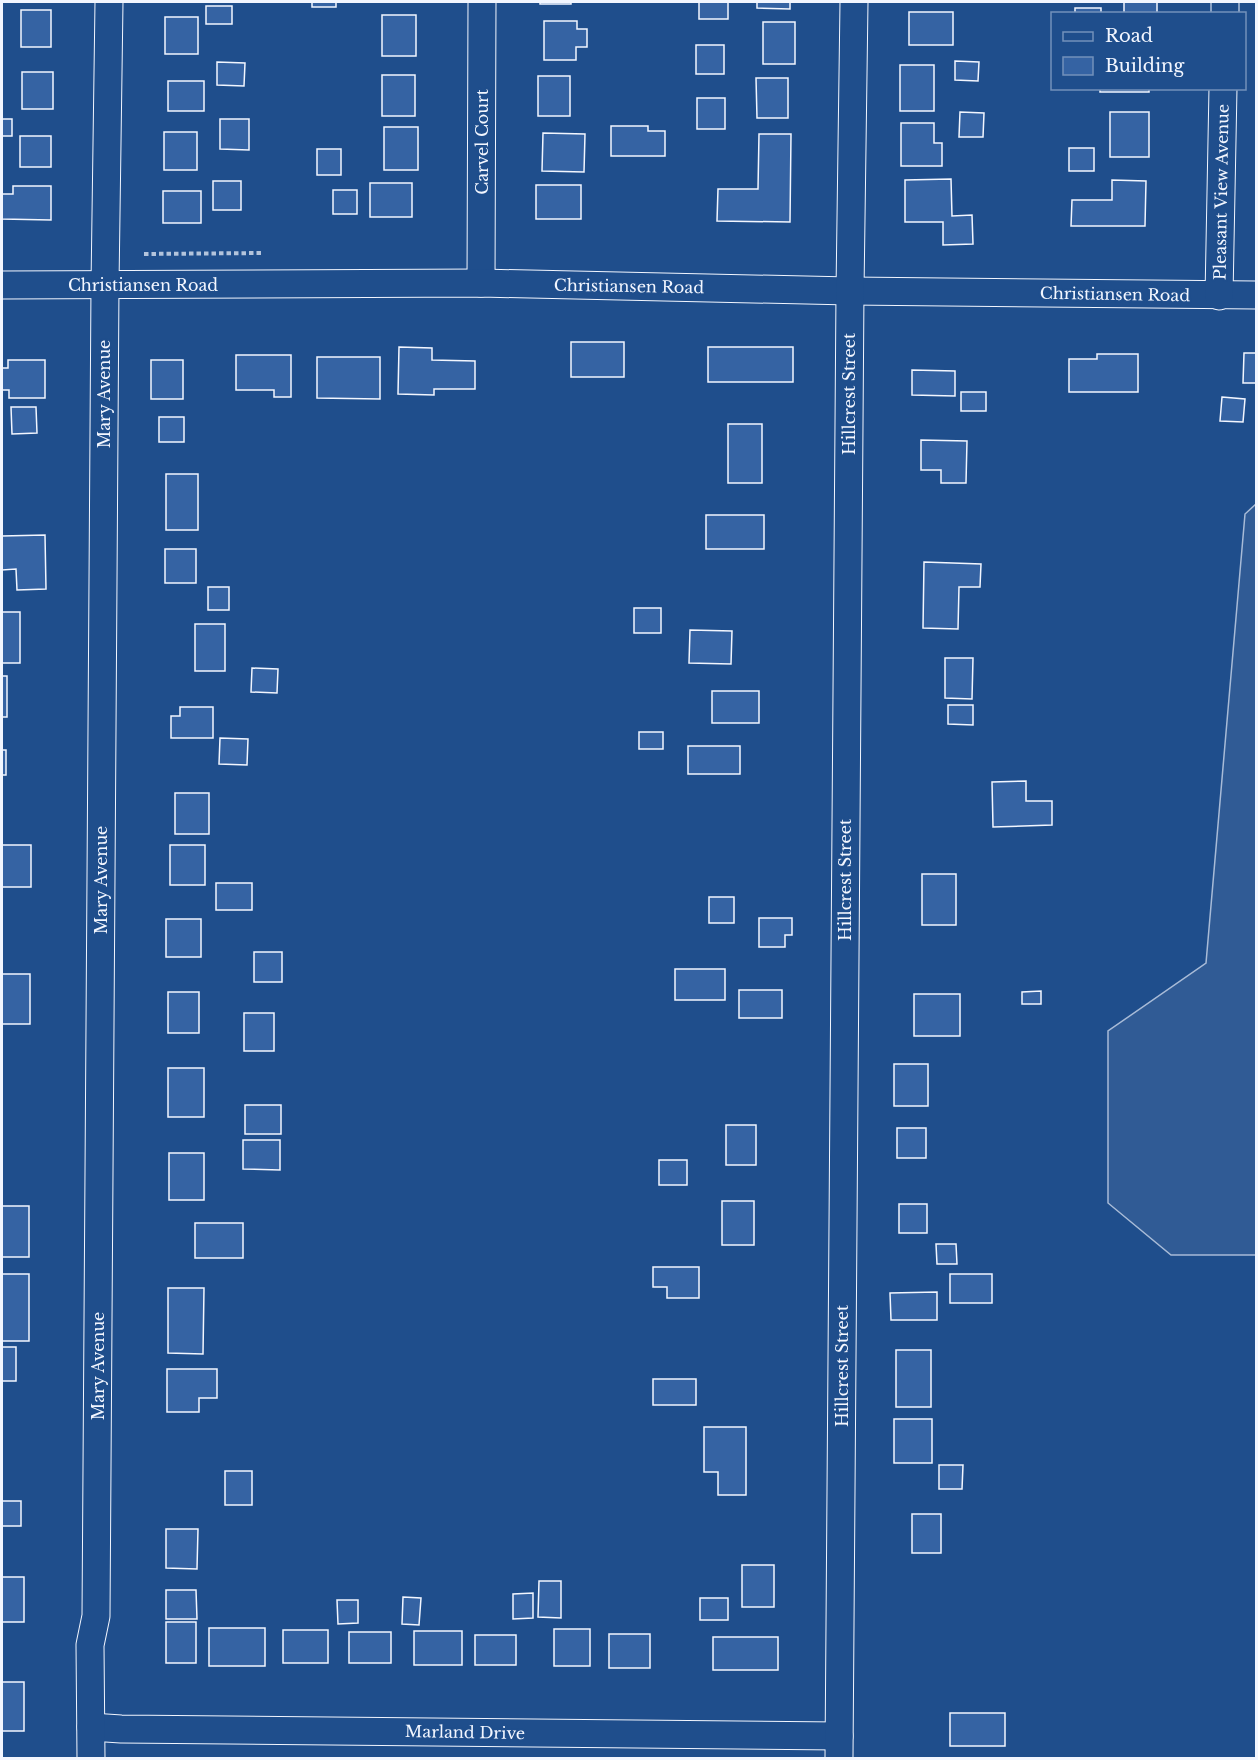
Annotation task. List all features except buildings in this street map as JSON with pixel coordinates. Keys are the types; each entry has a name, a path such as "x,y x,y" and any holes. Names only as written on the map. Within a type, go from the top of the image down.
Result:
{"street":[{"name":"Mary Avenue","path":"91,1758 90,1645 96,1616 109,2"},
{"name":"Carvel Court","path":"482,2 482,283"},
{"name":"Hillcrest Street","path":"839,1747 854,2"},
{"name":"Pleasant View Avenue","path":"1219,296 1223,90"},
{"name":"Christiansen Road","path":"2,285 482,283 850,291 1257,295"},
{"name":"Marland Drive","path":"91,1727 839,1747"}],"path":[{"path":"144,254 261,253"}],"shaded area":[{"path":"1256,504 1256,1255 1171,1255 1108,1203 1108,1031 1206,963 1245,514"}]}
